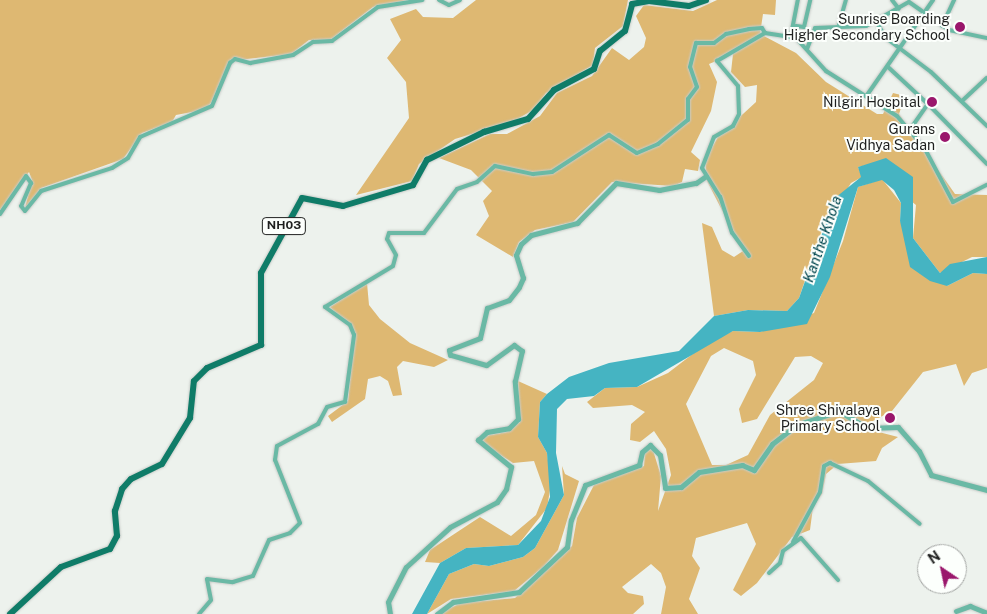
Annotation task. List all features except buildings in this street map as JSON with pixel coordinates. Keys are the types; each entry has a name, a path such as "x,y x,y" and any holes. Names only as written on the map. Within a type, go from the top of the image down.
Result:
{"main road":[{"name":"NH03","path":"10,614 61,567 110,549 117,536 115,511 122,489 131,479 162,464 190,418 194,380 207,368 261,345 261,273 302,198 343,206 413,185 427,160 484,132 528,119 554,90 594,69 600,51 625,31 632,4 658,1 688,6 706,0"}],"street":[{"path":"0,214 26,176 31,182 22,206 25,211 40,191 112,168 128,158 140,137 178,117 208,109 235,59 250,63 293,55 313,42 332,41 378,7 422,0"},
{"path":"439,0 449,5 460,0"},
{"path":"791,36 796,26 798,0"},
{"path":"796,26 804,28 810,0"},
{"path":"839,24 846,0"},
{"path":"892,0 899,9"},
{"path":"867,95 902,48 933,0"},
{"path":"942,26 954,0"},
{"path":"807,49 814,28 839,24 859,28 877,23 909,2 942,26 987,38"},
{"path":"877,23 886,38 902,48 987,126"},
{"path":"200,614 212,595 207,579 233,582 253,576 269,540 290,533 300,523 275,460 277,446 318,424 327,407 345,402 354,335 350,325 325,307 393,266 396,255 387,239 389,233 424,233 457,189 474,184 495,166 533,174 552,172 609,135 637,153 658,144 688,120 688,99 697,87 690,67 696,43 714,43 726,34 749,29 762,28 764,33"},
{"path":"749,256 732,233 720,197 706,176 702,161 714,137 733,126 739,114 738,86 717,61 764,33 791,36 807,49 826,71 867,95 909,131 947,183 953,202 987,185"},
{"path":"888,67 928,104 987,164"},
{"path":"962,102 987,78"},
{"path":"909,131 928,104"},
{"path":"390,614 388,602 406,567 450,527 479,516 496,502 508,483 511,467 478,440 487,432 509,428 518,419 516,381 522,351 514,345 486,366 450,355 449,350 480,338 487,308 509,300 519,286 523,278 516,255 521,244 531,235 577,223 616,183 659,190 696,183 706,176"},
{"path":"436,614 453,602 519,592 567,547 571,520 585,485 639,465 642,452 650,445 660,455 665,488 681,487 699,472 742,465 754,470 772,444 796,425 839,411 867,428 898,427 919,451 931,475 987,490"},
{"path":"768,573 793,542 820,492 824,466 830,463 868,481 920,524"},
{"path":"793,542 804,540 838,580"},
{"path":"956,611 970,606 987,613"}],"shaded area":[{"path":"0,0 407,0 373,7 330,40 309,40 291,54 229,61 211,103 203,110 176,115 172,122 142,133 123,159 41,188 25,208 32,180 29,172 0,210"},
{"path":"476,0 628,0 623,26 595,48 593,65 546,93 533,110 512,122 455,139 419,164 412,181 356,195 409,118 406,82 387,58 401,40 390,19 416,9 423,17 453,18"},
{"path":"717,0 776,0 775,15 763,14 760,34 796,53 826,82 877,114 883,114 893,93 905,96 899,114 955,194 987,195 987,257 972,257 940,273 913,238 916,205 867,165 858,167 862,177 851,183 823,227 799,298 787,311 748,310 714,316 702,223 712,227 722,250 734,257 743,251 707,181 705,160 718,137 756,102 757,85 745,87 731,72 733,54 709,64 717,82 711,111 691,152 700,160 698,171 685,169 682,182 673,186 612,182 573,222 535,230 519,242 513,257 476,235 489,216 483,201 492,191 471,170 439,158 490,134 507,134 540,116 557,93 592,76 612,48 629,60 644,47 646,38 636,16 644,5 693,11"},
{"path":"882,179 901,203 900,221 947,286 973,273 987,274 987,368 972,373 964,386 956,364 923,372 892,411 869,423 871,430 898,437 882,448 876,461 838,464 826,474 822,494 813,507 810,530 792,537 757,583 741,596 733,590 756,544 747,523 696,538 692,556 700,568 689,599 698,614 661,614 666,587 661,573 651,564 622,587 628,593 643,596 644,604 633,614 438,614 461,603 515,598 572,546 577,518 594,485 644,466 645,453 652,447 661,476 658,511 671,475 666,449 654,431 640,442 630,440 631,424 645,412 632,405 593,408 587,402 605,388 637,387 668,373 707,343 733,331 760,332 814,313 843,241 858,187","holes":["724,348 753,361 756,375 739,409 742,423 757,419 795,357 811,356 823,363 814,380 770,415 748,455 726,465 712,465 686,404 711,356"]},
{"path":"367,283 369,305 380,319 410,343 448,360 434,367 403,361 397,367 402,395 393,396 388,381 380,376 368,379 365,399 332,422 328,416 348,401 355,333 330,307"},
{"path":"518,381 547,394 540,402 538,437 547,453 551,484 547,508 518,545 466,548 440,563 425,562 430,550 480,517 511,536 536,515 545,492 534,461 513,463 482,443 485,436 507,432 520,422"},
{"path":"562,466 565,474 579,481 558,550 543,567 514,591 451,599 427,614 449,574 474,564 489,566 523,557 535,548 564,495"}],"water":[{"name":"Kanthe Khola","path":"886,158 913,177 913,238 940,273 950,264 987,257 987,274 973,273 947,286 930,281 910,267 900,221 901,203 894,190 882,180 858,187 830,277 807,324 760,332 733,331 637,387 605,388 594,396 567,399 557,409 556,453 564,495 535,548 523,557 489,566 474,564 449,574 427,614 412,614 440,563 466,548 518,545 541,521 550,497 547,453 538,437 540,402 547,394 569,377 609,363 679,351 714,316 748,310 787,311 799,298 835,198 861,177 858,167"}],"place":[{"name":"Sunrise Boarding Higher Secondary School","path":"960,27"},
{"name":"Nilgiri Hospital","path":"932,102"},
{"name":"Gurans Vidhya Sadan","path":"945,137"},
{"name":"Shree Shivalaya Primary School","path":"890,418"}]}
